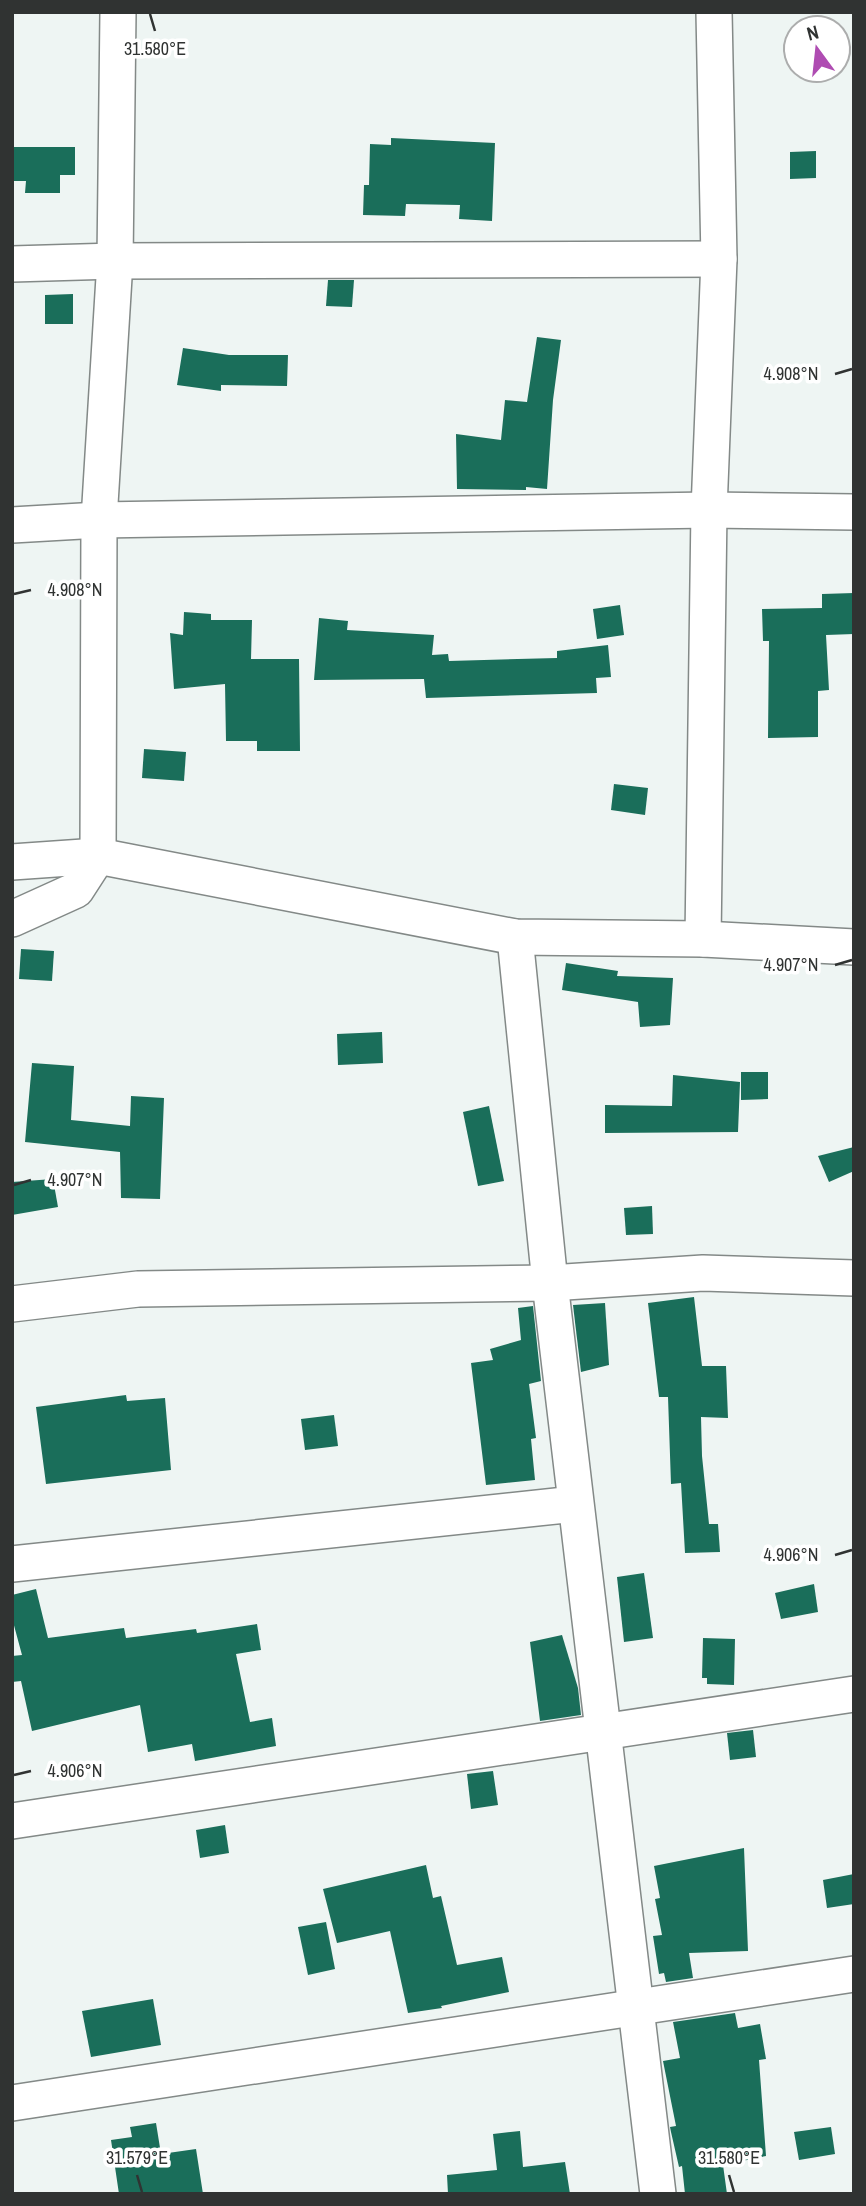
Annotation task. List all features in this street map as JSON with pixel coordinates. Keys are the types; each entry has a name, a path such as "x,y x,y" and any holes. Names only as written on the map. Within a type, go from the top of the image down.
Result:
{"street":[{"path":"12,919 76,890 98,856 99,520 115,261 118,12"},
{"path":"702,939 709,510 719,259 714,12"},
{"path":"12,264 115,261 719,259"},
{"path":"12,524 99,520 709,510 854,512"},
{"path":"12,862 98,856 515,937 702,939 854,947"},
{"path":"515,937 575,1504 658,2194"},
{"path":"12,1304 138,1290 550,1283 703,1273 854,1278"},
{"path":"12,1564 575,1504"},
{"path":"12,1821 854,1694"},
{"path":"12,2103 854,1974"}],"building":[{"path":"391,138 495,143 492,221 459,219 460,205 406,204 405,216 363,215 364,185 369,185 370,144 391,145"},
{"path":"12,147 75,147 75,175 60,175 60,193 25,193 26,181 12,181"},
{"path":"816,151 816,178 790,179 790,152"},
{"path":"328,280 354,280 352,307 326,306"},
{"path":"73,294 73,324 45,324 45,295"},
{"path":"537,337 561,340 553,400 547,489 457,489 456,434 501,440 505,400 527,402"},
{"path":"183,348 229,355 288,355 287,386 221,385 221,391 177,385"},
{"path":"854,593 854,634 826,635 829,690 818,691 818,737 768,738 769,641 763,641 762,609 822,608 822,594"},
{"path":"620,605 624,635 597,639 593,609"},
{"path":"184,612 211,614 211,620 252,620 251,659 299,659 300,751 257,751 257,741 226,741 225,684 174,689 170,633 183,635"},
{"path":"319,618 348,621 347,630 434,635 432,655 448,654 449,661 557,658 557,651 608,645 611,677 596,678 597,693 426,698 424,679 314,680"},
{"path":"144,749 186,752 184,781 142,778"},
{"path":"614,784 648,788 645,815 611,810"},
{"path":"21,949 54,951 52,981 19,979"},
{"path":"566,963 618,971 617,976 673,978 670,1025 640,1027 638,1002 562,990"},
{"path":"382,1032 383,1063 338,1065 337,1034"},
{"path":"32,1063 74,1066 71,1120 130,1126 131,1096 164,1098 160,1199 121,1198 120,1152 25,1142"},
{"path":"741,1072 768,1072 768,1099 741,1100"},
{"path":"673,1075 740,1082 738,1132 605,1133 605,1105 672,1106"},
{"path":"489,1106 504,1181 478,1186 463,1112"},
{"path":"854,1147 854,1171 829,1182 818,1156"},
{"path":"53,1179 58,1207 12,1215 12,1182"},
{"path":"652,1206 653,1234 626,1235 624,1208"},
{"path":"694,1297 702,1366 726,1366 728,1418 701,1417 709,1524 718,1524 720,1552 685,1553 681,1483 671,1484 668,1397 659,1397 648,1303"},
{"path":"605,1303 609,1365 581,1372 573,1305"},
{"path":"533,1306 541,1381 529,1384 536,1438 531,1439 535,1480 486,1485 471,1363 493,1360 490,1349 521,1340 518,1308"},
{"path":"126,1395 127,1401 165,1398 171,1470 46,1484 36,1407"},
{"path":"334,1415 338,1446 305,1450 301,1419"},
{"path":"644,1573 653,1638 624,1642 617,1577"},
{"path":"814,1584 818,1612 781,1619 775,1593"},
{"path":"36,1589 48,1638 124,1628 126,1638 196,1629 197,1633 257,1624 261,1650 236,1654 250,1722 272,1718 276,1746 195,1761 192,1744 148,1752 140,1705 32,1731 21,1681 12,1682 12,1656 22,1655 12,1618 12,1595"},
{"path":"562,1635 578,1688 581,1715 540,1721 530,1642"},
{"path":"703,1638 735,1639 734,1685 707,1684 707,1678 702,1678"},
{"path":"753,1730 756,1757 730,1760 727,1733"},
{"path":"493,1771 498,1805 471,1809 467,1774"},
{"path":"225,1825 229,1853 200,1858 196,1830"},
{"path":"744,1848 748,1951 689,1953 693,1978 666,1982 664,1973 659,1974 653,1936 662,1935 655,1899 660,1898 654,1866"},
{"path":"426,1865 433,1898 441,1896 457,1965 502,1957 509,1992 408,2013 390,1931 337,1943 323,1889"},
{"path":"854,1874 854,1904 827,1908 823,1880"},
{"path":"326,1922 335,1969 308,1975 298,1927"},
{"path":"153,1999 161,2045 91,2057 82,2011"},
{"path":"735,2013 738,2028 760,2024 766,2059 759,2060 766,2156 723,2165 727,2194 685,2194 682,2166 679,2167 670,2127 676,2126 663,2061 680,2058 673,2022"},
{"path":"156,2123 161,2154 196,2149 203,2194 119,2194 111,2140 132,2137 130,2127"},
{"path":"831,2127 835,2154 799,2160 794,2132"},
{"path":"520,2131 523,2167 565,2162 570,2194 448,2194 447,2175 497,2170 493,2134"}]}
